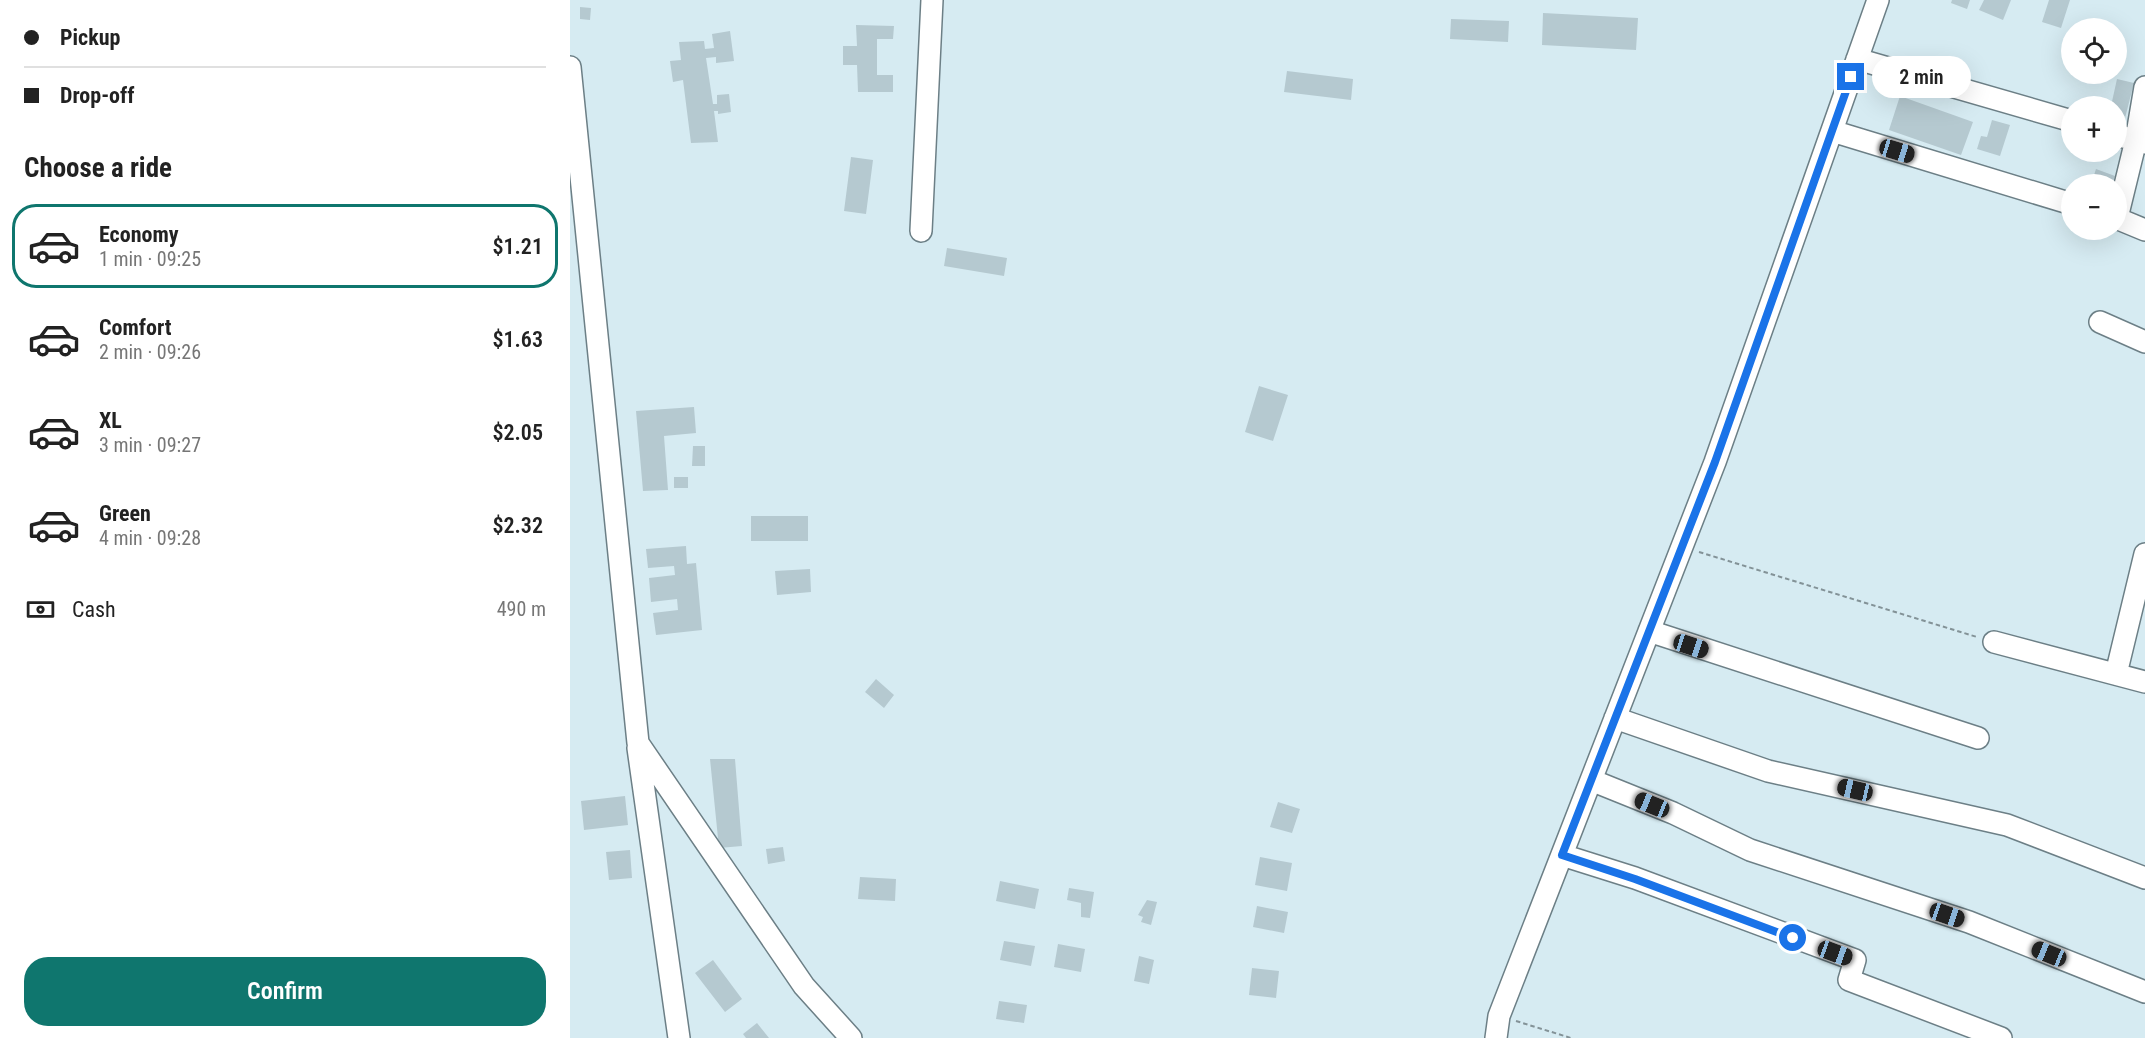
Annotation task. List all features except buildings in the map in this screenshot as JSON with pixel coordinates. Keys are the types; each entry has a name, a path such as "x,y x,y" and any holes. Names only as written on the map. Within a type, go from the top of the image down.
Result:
{"street":[{"path":"921,231 932,0"},
{"path":"1496,1038 1499,1016 1715,462 1878,0"},
{"path":"1857,59 2061,119"},
{"path":"570,67 638,743 679,1038"},
{"path":"2126,174 2145,87"},
{"path":"1832,132 2061,201"},
{"path":"2127,222 2145,230"},
{"path":"2100,322 2145,342"},
{"path":"2116,674 2144,561"},
{"path":"1649,631 1978,738"},
{"path":"1994,642 2145,682"},
{"path":"1615,718 1768,771 2007,825 2145,878"},
{"path":"638,743 804,986 851,1038"},
{"path":"1591,780 1673,813 1750,850 1969,922 2145,992"},
{"path":"1562,855 1635,879 1855,960 1850,980 2001,1038"}],"path":[{"path":"1682,546 1994,642"},
{"path":"1499,1016 1571,1038"}],"route":[{"path":"1793,938 1635,879 1562,855 1715,462 1851,77"}]}
